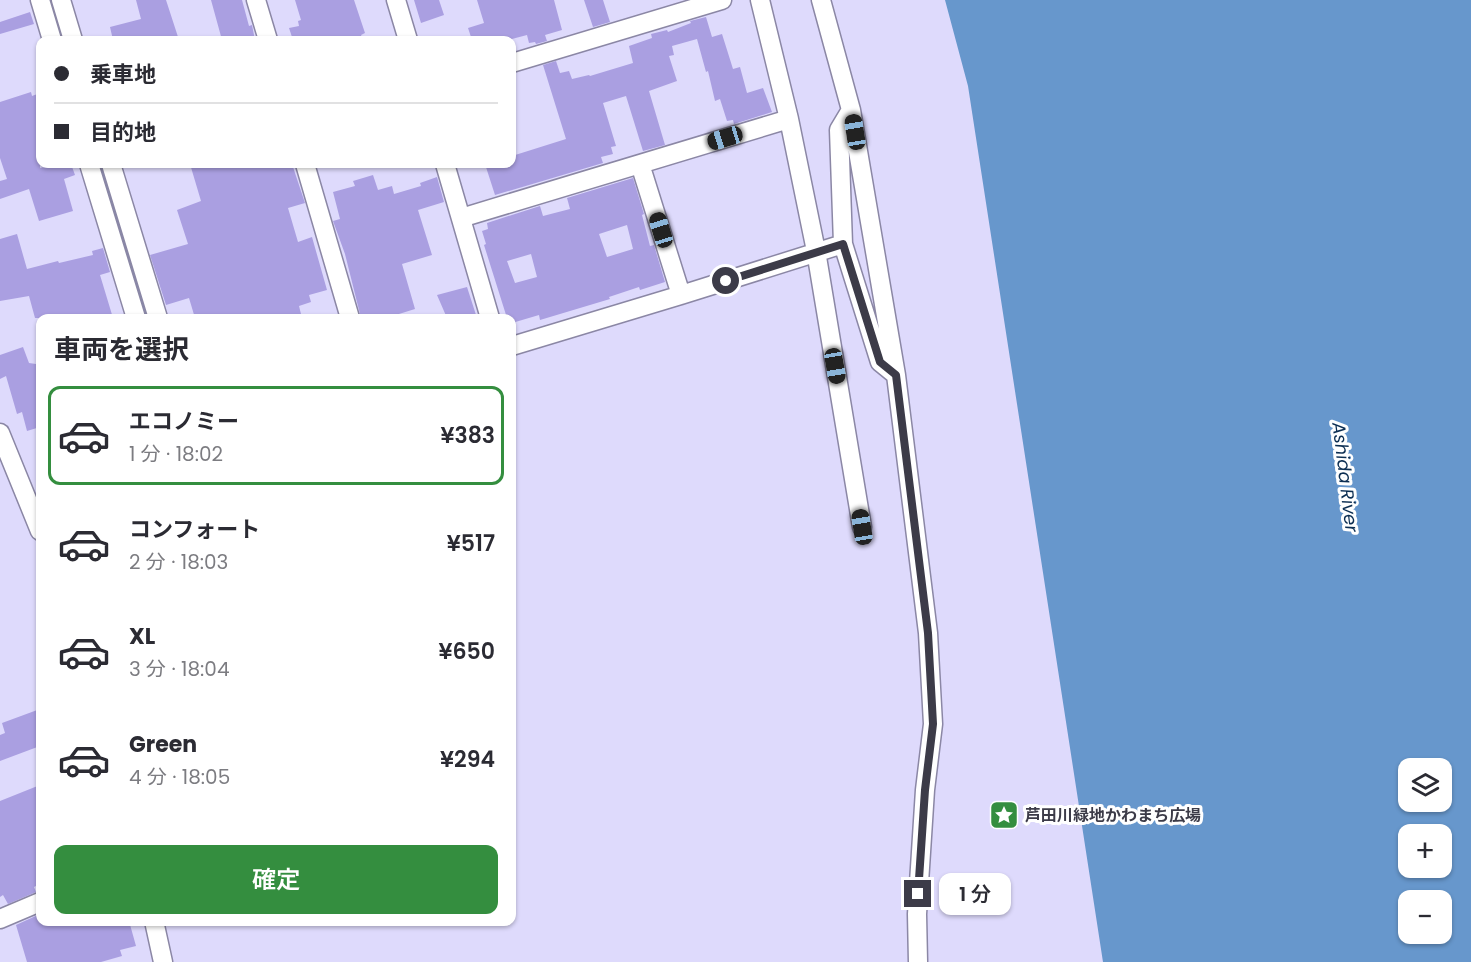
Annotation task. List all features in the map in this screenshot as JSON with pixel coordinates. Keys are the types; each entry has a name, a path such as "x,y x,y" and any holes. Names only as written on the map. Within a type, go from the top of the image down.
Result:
{"street":[{"path":"40,0 51,36"},
{"path":"61,0 73,36"},
{"path":"256,0 267,36"},
{"path":"396,0 407,36"},
{"path":"516,62 722,0"},
{"path":"760,0 789,119 816,251 862,527"},
{"path":"821,0 852,110 896,375 928,633 933,724 925,790 916,914 918,962"},
{"path":"852,110 839,130 843,244 880,362 896,375"},
{"path":"461,218 789,119"},
{"path":"640,164 681,296"},
{"path":"90,168 135,314"},
{"path":"112,168 157,314"},
{"path":"306,168 349,314"},
{"path":"446,168 489,314"},
{"path":"516,345 681,296 843,244"},
{"path":"0,433 36,521"},
{"path":"0,919 36,904"},
{"path":"155,926 163,962"}],"water":[{"name":"Ashida River","path":"945,0 1471,0 1471,962 1103,962 968,86"}],"building":[{"path":"136,0 166,0 178,36 112,36 110,27 141,19"},
{"path":"211,0 242,0 254,36 221,36"},
{"path":"295,0 354,0 365,33 361,36 292,36 289,28 299,26 298,21 301,20"},
{"path":"414,0 439,0 444,15 421,23"},
{"path":"477,0 554,0 562,30 545,35 547,41 536,44 535,42 529,43 527,35 516,38 516,36 471,36 468,28 484,23"},
{"path":"584,0 603,0 610,22 593,27"},
{"path":"30,12 34,24 0,34 0,22"},
{"path":"706,17 712,37 722,34 733,69 740,67 747,93 763,88 772,112 734,124 733,120 727,121 720,99 715,101 697,39 672,46 674,55 669,56 677,81 649,91 665,145 643,151 626,96 603,103 616,146 611,147 613,154 601,157 603,163 495,195 486,168 516,168 516,155 566,139 543,65 556,61 560,73 569,71 572,79 590,76 633,63 629,46 652,38 651,34 667,30 668,32 691,23 690,21"},
{"path":"31,92 32,96 36,94 36,168 72,168 75,175 64,179 73,211 39,221 29,189 0,199 0,181 7,179 0,158 0,102"},
{"path":"191,168 293,168 305,203 288,208 298,242 312,237 327,290 309,295 311,302 299,306 301,314 194,314 189,298 166,305 150,255 188,244 177,210 201,201"},
{"path":"373,175 378,190 392,186 394,194 421,186 420,183 437,177 444,202 418,210 432,255 402,264 415,309 399,314 360,314 345,254 333,221 340,219 333,192 355,186 353,181"},
{"path":"633,178 644,214 642,215 650,246 654,245 665,282 640,290 639,287 609,297 610,299 540,320 539,315 516,322 516,314 506,314 484,245 486,244 482,231 488,229 487,223 540,206 543,216 570,209 567,198","holes":["627,225 633,249 607,257 599,234","531,254 537,277 515,283 507,261"]},
{"path":"17,234 27,269 93,255 92,251 103,248 110,272 100,275 112,314 36,314 35,318 29,296 0,301 0,239"},
{"path":"467,287 476,314 445,314 437,295"},
{"path":"23,347 29,363 36,364 36,428 27,431 22,412 17,414 6,376 0,379 0,355"},
{"path":"36,710 36,748 0,761 0,735 5,733 2,723"},
{"path":"36,787 36,886 34,887 36,892 8,904 3,895 0,897 0,801"},
{"path":"36,916 36,926 130,926 136,946 120,950 122,956 101,962 27,962 16,925"}],"waterway":[{"path":"51,0 62,36"},
{"path":"100,168 146,314"}],"place":[{"name":"芦田川緑地かわまち広場","path":"1004,815"}],"route":[{"path":"726,281 843,244 880,362 896,375 928,633 933,724 925,790 918,894"}]}
